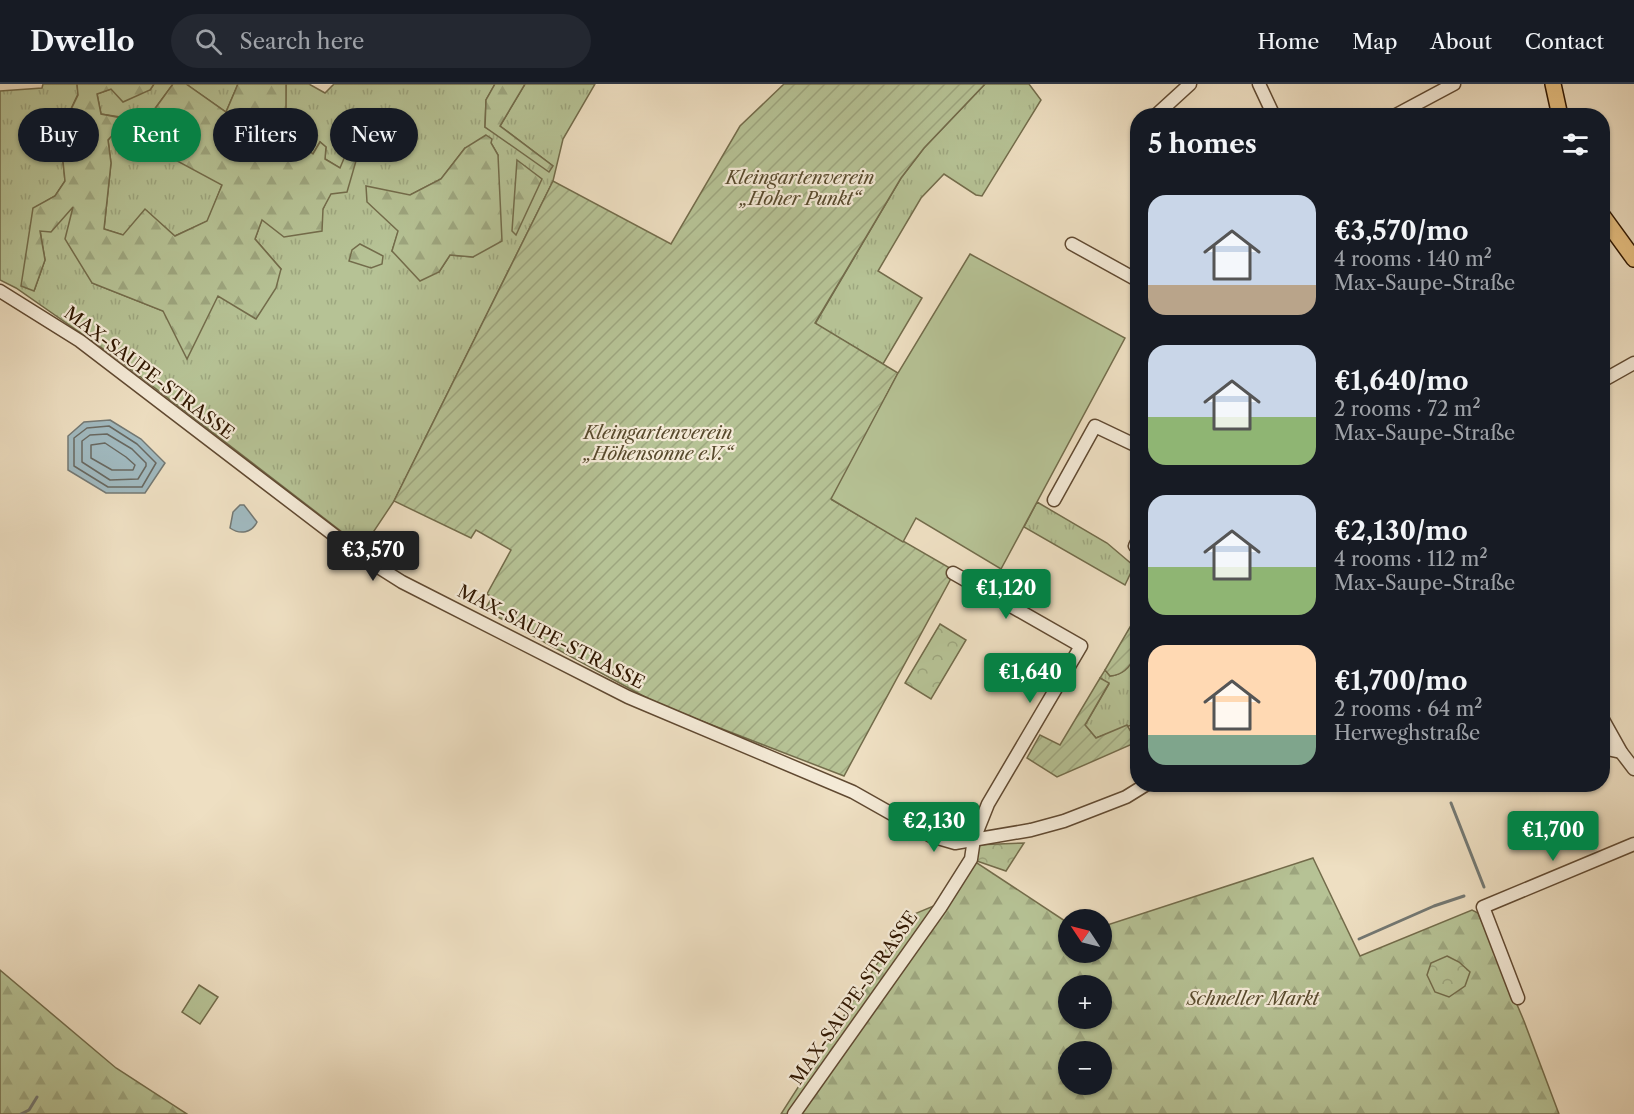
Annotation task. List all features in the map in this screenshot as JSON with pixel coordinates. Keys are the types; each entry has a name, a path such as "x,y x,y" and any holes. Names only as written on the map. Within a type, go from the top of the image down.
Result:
{"main road":[{"path":"1553,84 1558,108"},
{"path":"1610,225 1634,259"}],"street":[{"path":"1164,108 1190,84"},
{"path":"1258,84 1270,108"},
{"path":"1409,108 1454,84"},
{"path":"1072,244 1130,276"},
{"name":"MAX-SAUPE-STRASSE","path":"0,291 80,341 354,551 402,582 628,698 853,792 931,836 955,843 1031,830 1064,821 1134,792"},
{"path":"1610,376 1634,363"},
{"path":"1054,500 1095,426 1130,443"},
{"name":"MAX-SAUPE-STRASSE","path":"794,1114 940,909 971,859 974,839 988,804 1081,646 953,573"},
{"path":"1610,732 1634,769"},
{"path":"1610,750 1621,752"},
{"path":"1518,998 1483,907 1634,844"}],"green space":[{"path":"43,84 77,84 78,94 71,108 18,108 18,162 63,162 65,181 55,196 33,209 34,291 45,260 40,230 74,206 92,283 163,311 219,296 281,269 255,239 262,219 323,209 340,168 330,162 325,159 326,147 320,142 318,145 318,108 286,108 286,84 309,84 325,93 334,84 495,84 486,100 485,127 553,166 500,126 525,84 595,84 563,139 553,181 394,501 364,546 359,545 112,355 16,288 0,280 0,91 42,88","holes":["491,143 498,155 473,257 450,255 439,272 392,251 410,195 441,179 465,148"]},
{"path":"77,84 154,84 150,90 123,102 111,89 97,94 101,114 111,116 111,137 108,140 111,163 104,229 123,235 145,209 175,236 207,221 222,185 179,162 201,162 201,108 155,108 173,84 186,84 220,108 213,108 213,162 318,162 320,142 326,147 325,159 340,168 342,162 356,162 347,192 331,194 323,209 322,231 284,237 262,220 255,239 281,269 276,288 256,319 218,296 187,359 163,311 92,283 65,239 73,207 51,232 40,231 45,260 34,291 21,286 33,208 55,196 65,181 63,162 99,162 99,108 72,108 78,95"},
{"path":"154,84 173,84 155,108 111,108 111,116 101,114 97,94 111,89 150,90"},
{"path":"186,84 238,84 228,108 220,108"},
{"path":"238,84 286,84 286,108 228,108"},
{"path":"495,84 525,84 500,126 553,166 549,172 485,127 486,100"},
{"name":"Kleingartenverein „Höhensonne e.V.“","path":"784,84 985,84 924,148 901,178 815,323 898,373 832,500 955,571 844,776 660,705 485,610 492,597 487,594 511,550 476,530 471,538 394,501 553,181 671,244 740,126"},
{"path":"985,84 1029,84 1041,100 982,196 976,195 944,174 921,198 878,271 922,298 883,364 815,324 901,178 924,148"},
{"path":"486,135 492,139 491,143 498,155 502,241 473,257 450,255 439,272 420,281 392,251 398,231 367,202 366,186 410,195 441,179 465,148"},
{"path":"111,137 111,162 201,162 222,185 208,221 175,236 123,235 104,229 111,163 108,140"},
{"path":"517,160 542,179 516,235 512,231"},
{"path":"360,244 383,256 382,264 371,268 349,261 352,250"},
{"path":"970,254 1125,338 1001,569 916,518 903,542 831,499 898,373"},
{"path":"1037,502 1107,543 1130,563 1130,574 1125,585 1024,527"},
{"path":"940,624 966,640 931,699 905,683"},
{"path":"1130,627 1130,664 1120,673 1110,676 1105,670"},
{"path":"1130,663 1130,726 1096,738 1085,725 1109,684 1100,678 1105,670 1110,676 1117,675"},
{"path":"1100,678 1109,683 1085,725 1096,738 1127,725 1130,730 1130,745 1057,777 1027,758 1040,735 1060,745"},
{"path":"929,814 955,827 955,833 942,834 925,827 922,824"},
{"path":"1024,843 1006,871 971,859 973,845"},
{"name":"Schneller Markt","path":"1313,858 1360,956 1472,910 1478,913 1524,1021 1559,1114 781,1114 907,917 941,903 971,859 1058,916 1058,963 1112,963 1112,923"},
{"path":"1447,956 1459,962 1470,972 1465,986 1449,997 1435,992 1427,975 1431,963"},
{"path":"0,970 116,1068 187,1114 0,1114"},
{"path":"199,985 218,997 200,1024 182,1012"}],"water":[{"path":"110,420 141,439 165,463 145,493 106,493 68,470 68,436 84,422"},
{"path":"240,505 244,505 257,522 249,531 238,532 230,528 233,512"}],"waterway":[{"path":"1451,803 1484,887"},
{"path":"1359,939 1434,906 1464,896"},
{"path":"21,1114 29,1110 37,1097"}],"park label":[{"name":"Kleingartenverein „Hoher Punkt“","path":"800,188"}]}
